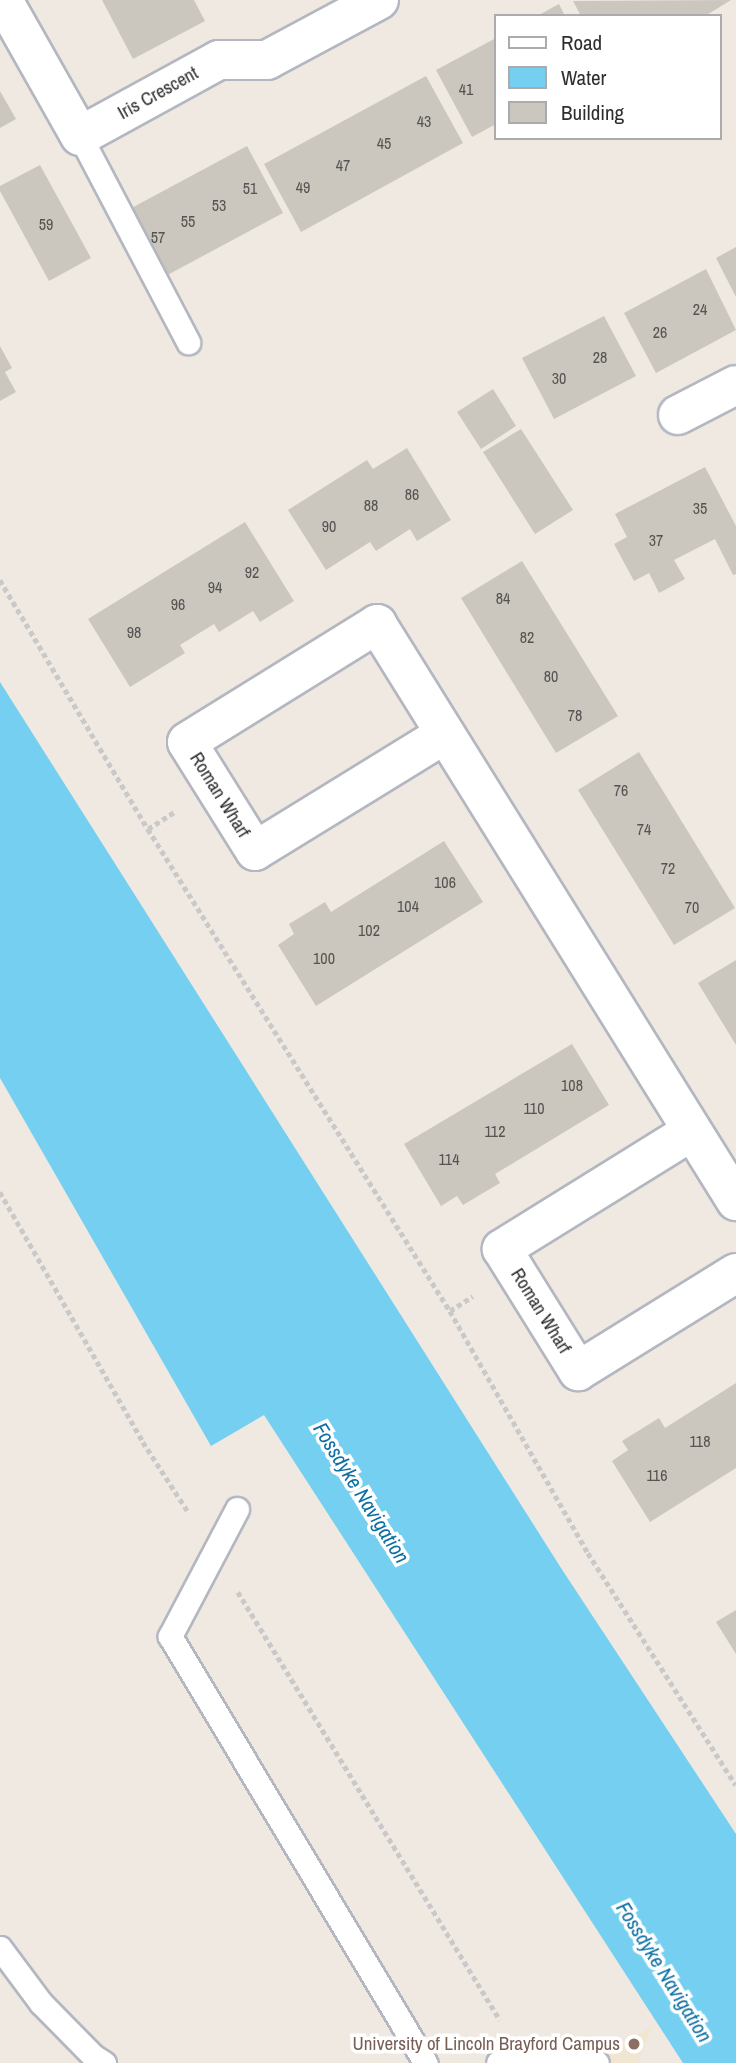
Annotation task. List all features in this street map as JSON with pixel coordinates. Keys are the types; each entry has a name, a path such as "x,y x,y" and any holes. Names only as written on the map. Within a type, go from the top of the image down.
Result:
{"street":[{"path":"3,0 80,136"},
{"name":"Iris Crescent","path":"80,136 219,60 267,60 379,0"},
{"path":"678,415 736,385"},
{"name":"Roman Wharf","path":"445,734 255,851 187,742 377,624 736,1201"},
{"name":"Roman Wharf","path":"692,1131 502,1249 578,1371 736,1273"}],"lane":[{"path":"80,136 188,342"},
{"path":"237,1509 170,1636 426,2063"},
{"path":"0,1948 41,2003 93,2056 104,2063"},
{"path":"498,2063 521,2053 594,2060 597,2063"}],"path":[{"path":"0,580 148,829 450,1311 587,1553 736,1785"},
{"path":"0,1192 144,1442 521,2053"}],"shaded area":[{"name":"University of Lincoln Brayford Campus","path":"652,2026 638,2063 589,2063 596,2061"}],"water":[{"name":"Fossdyke Navigation","path":"0,682 561,1568 736,1834 736,2063 683,2063 264,1415 211,1446 0,1078"}],"building":[{"path":"102,0 194,0 205,21 133,59"},
{"path":"731,0 708,14 580,14 573,1"},
{"path":"559,4 564,14 541,14"},
{"path":"494,39 494,125 472,137 436,70"},
{"path":"426,76 463,143 301,232 264,164"},
{"path":"0,91 16,119 0,128"},
{"path":"247,146 283,213 160,279 124,212"},
{"path":"40,165 91,258 49,281 0,191 0,186"},
{"path":"736,247 736,297 716,258"},
{"path":"706,269 736,330 656,373 624,313"},
{"path":"604,316 636,376 554,419 522,358"},
{"path":"0,346 12,368 5,372 16,392 0,401"},
{"path":"493,389 516,426 481,449 457,412"},
{"path":"521,429 573,510 535,534 483,452"},
{"path":"407,448 451,520 417,541 410,529 376,551 370,542 326,570 288,510 367,460 373,469"},
{"path":"705,467 736,526 736,574 733,575 715,539 674,560 685,579 659,593 649,573 634,581 614,544 627,537 615,514"},
{"path":"245,522 294,601 260,622 253,611 219,632 214,624 180,645 185,653 130,687 88,619"},
{"path":"522,561 618,716 556,753 461,598"},
{"path":"639,752 735,908 674,945 578,790"},
{"path":"444,841 483,902 316,1006 278,945 294,934 289,924 325,902 331,912"},
{"path":"736,960 736,1045 698,983"},
{"path":"572,1044 609,1105 495,1174 500,1183 463,1205 457,1196 441,1206 404,1144"},
{"path":"736,1383 736,1468 650,1522 612,1461 628,1450 622,1441 659,1418 665,1428"},
{"path":"736,1610 736,1654 716,1622"}],"place":[{"name":"University of Lincoln Brayford Campus","path":"634,2044"}]}
